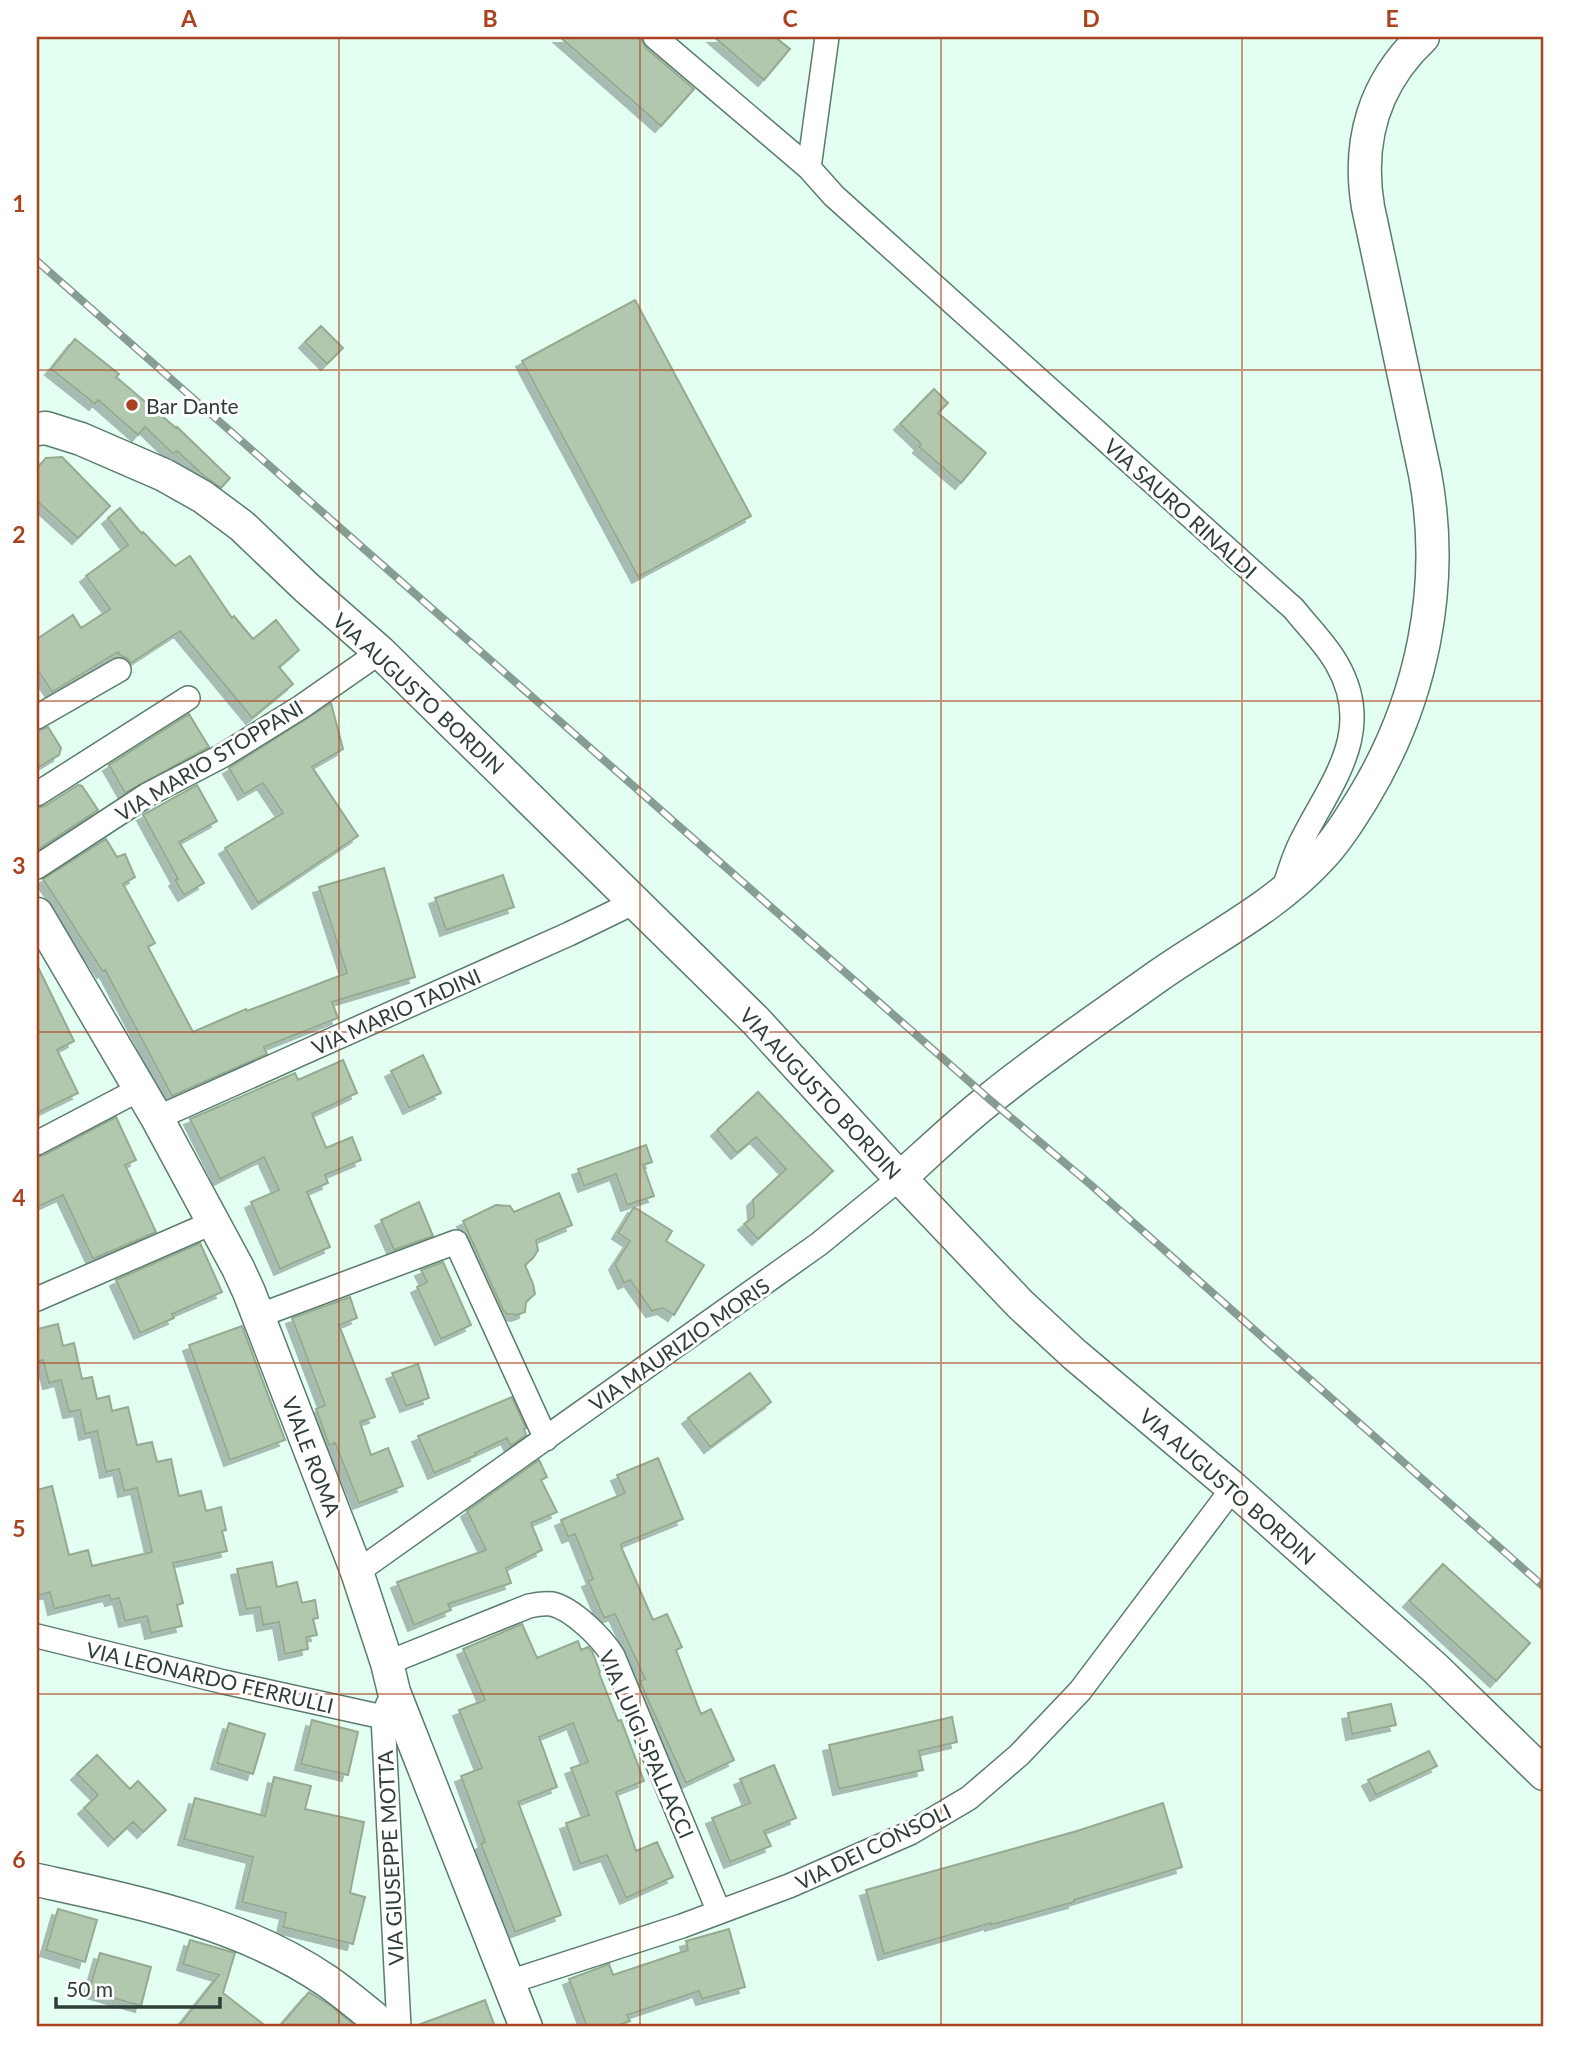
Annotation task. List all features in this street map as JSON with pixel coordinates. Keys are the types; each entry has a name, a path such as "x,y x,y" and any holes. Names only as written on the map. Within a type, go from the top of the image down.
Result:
{"street":[{"name":"VIA SAURO RINALDI","path":"655,37 809,168 834,195 1294,609 1338,665 1352,705 1350,738 1335,778 1294,856 1283,892"},
{"path":"809,168 827,37"},
{"name":"VIA MAURIZIO MORIS","path":"357,1572 819,1244 900,1178 989,1099 1160,975 1283,892 1310,869 1353,815 1382,767 1408,708 1424,637 1433,578 1434,542 1430,499 1368,207 1364,170 1366,140 1375,107 1397,67 1423,37"},
{"name":"VIA AUGUSTO BORDIN","path":"37,429 46,428 81,439 164,475 203,497 242,526 380,652 756,1021 982,1267 1047,1330 1234,1488 1436,1669 1544,1774"},
{"name":"VIA MARIO STOPPANI","path":"37,867 147,795 222,756 301,707 380,652"},
{"path":"37,717 119,670"},
{"path":"37,794 188,698"},
{"name":"VIA MARIO TADINI","path":"157,1118 635,902"},
{"name":"VIALE ROMA","path":"39,922 157,1118 238,1268 357,1572 388,1690 526,2027"},
{"path":"37,1143 140,1089"},
{"path":"37,1299 214,1222"},
{"path":"258,1316 456,1242 545,1438"},
{"name":"VIA DEI CONSOLI","path":"509,1982 789,1886 901,1837 952,1810 986,1785 1027,1748 1080,1691 1234,1488"},
{"name":"VIA LUIGI SPALLACCI","path":"388,1690 529,1606 548,1604 566,1610 596,1635 613,1656 719,1912"},
{"name":"VIA LEONARDO FERRULLI","path":"37,1636 224,1682 388,1690"},
{"name":"VIA GIUSEPPE MOTTA","path":"388,1690 398,2027"},
{"path":"37,1880 166,1909 257,1942 326,1980 385,2027"}],"building":[{"path":"560,37 640,37 646,48 694,89 661,126"},
{"path":"714,37 775,37 790,49 764,80"},
{"path":"635,300 751,516 638,577 522,361"},
{"path":"321,326 343,348 327,364 305,342"},
{"path":"75,339 119,374 116,377 177,427 230,478 221,488 177,451 173,454 145,427 138,435 98,400 95,404 51,369"},
{"path":"934,389 948,403 938,413 986,453 961,483 919,447 921,444 900,424"},
{"path":"62,457 110,506 78,538 37,501 37,468 46,458"},
{"path":"120,508 175,566 190,556 232,618 234,616 253,639 276,620 299,650 279,667 293,684 252,718 180,631 131,663 118,652 52,692 37,669 37,639 73,615 81,628 110,609 86,576 128,545 108,518"},
{"path":"331,703 343,749 312,767 358,836 258,903 225,848 283,813 263,783 244,794 229,768"},
{"path":"189,714 209,747 125,793 109,765"},
{"path":"48,727 61,748 59,755 37,768 37,731"},
{"path":"78,785 82,786 98,810 37,850 37,808 45,806"},
{"path":"197,785 217,821 179,842 204,883 184,895 143,815"},
{"path":"106,839 117,857 125,854 135,877 123,884 155,943 148,947 193,1032 246,1009 247,1011 347,973 319,887 384,868 415,977 332,1002 338,1018 264,1047 267,1054 172,1096 105,970 103,972 43,879"},
{"path":"503,875 514,907 446,930 435,898"},
{"path":"37,965 74,1041 57,1050 78,1093 37,1113"},
{"path":"423,1055 441,1093 409,1108 391,1071"},
{"path":"343,1060 357,1093 312,1114 326,1148 352,1137 361,1160 325,1175 328,1183 307,1192 330,1247 280,1269 251,1202 279,1190 264,1157 220,1179 190,1119 295,1073 298,1080"},
{"path":"758,1092 833,1171 758,1239 744,1224 754,1216 753,1200 786,1169 756,1137 737,1153 717,1130"},
{"path":"116,1117 136,1160 125,1165 156,1232 93,1259 63,1195 37,1207 37,1157"},
{"path":"646,1145 652,1162 643,1165 654,1196 627,1205 616,1174 584,1186 578,1169"},
{"path":"559,1193 572,1225 536,1240 538,1250 525,1265 535,1294 526,1302 525,1312 507,1314 463,1221 496,1205 510,1206 514,1212"},
{"path":"419,1202 433,1236 394,1250 381,1220"},
{"path":"634,1207 672,1231 666,1241 704,1265 674,1315 663,1308 652,1311 630,1280 624,1283 615,1264 630,1241 618,1233"},
{"path":"200,1243 222,1292 172,1314 174,1318 140,1333 116,1280"},
{"path":"443,1262 471,1325 441,1339 417,1287 427,1282 421,1270"},
{"path":"350,1297 357,1318 339,1325 375,1417 360,1422 371,1455 388,1448 403,1486 359,1503 335,1443 329,1445 316,1409 325,1405 292,1318"},
{"path":"58,1324 63,1346 74,1343 82,1379 92,1377 97,1399 109,1396 112,1411 128,1407 137,1445 152,1442 157,1462 171,1459 179,1496 201,1491 206,1511 221,1507 226,1530 222,1531 227,1551 173,1563 183,1603 177,1605 182,1626 151,1633 147,1616 125,1621 119,1598 111,1600 109,1595 54,1609 50,1592 37,1596 37,1490 52,1486 69,1555 88,1550 92,1566 152,1552 137,1488 124,1491 119,1469 106,1472 97,1431 85,1434 80,1410 69,1412 61,1380 49,1383 43,1360 37,1362 37,1329"},
{"path":"242,1326 285,1440 230,1460 189,1345"},
{"path":"418,1364 429,1398 406,1406 392,1373"},
{"path":"750,1373 771,1402 710,1447 688,1418"},
{"path":"512,1397 526,1428 526,1435 511,1446 507,1438 434,1473 418,1436"},
{"path":"658,1458 683,1519 621,1544 622,1549 653,1620 667,1614 682,1647 676,1650 701,1714 711,1709 734,1760 686,1783 647,1698 640,1681 645,1679 615,1614 604,1618 588,1581 593,1579 575,1534 568,1537 561,1520 625,1493 617,1475"},
{"path":"539,1460 547,1477 541,1480 557,1512 531,1523 542,1550 506,1568 511,1583 448,1604 451,1610 414,1625 397,1582 486,1550 467,1511"},
{"path":"272,1562 277,1587 297,1582 302,1603 315,1600 318,1618 313,1619 317,1635 306,1637 308,1649 285,1654 279,1622 263,1625 260,1607 246,1609 237,1569"},
{"path":"1443,1564 1530,1643 1496,1681 1409,1601"},
{"path":"522,1624 537,1658 578,1641 581,1650 588,1647 592,1651 644,1781 616,1792 636,1851 657,1842 673,1877 626,1898 607,1855 580,1864 566,1823 589,1815 571,1768 588,1762 573,1723 539,1737 557,1787 518,1802 561,1915 515,1932 481,1844 485,1842 461,1776 482,1768 459,1710 485,1700 463,1649"},
{"path":"1391,1704 1396,1725 1352,1734 1348,1713"},
{"path":"952,1717 957,1742 919,1751 923,1770 839,1789 829,1745"},
{"path":"312,1720 358,1732 348,1775 301,1764"},
{"path":"229,1723 265,1734 253,1774 217,1763"},
{"path":"1429,1751 1437,1766 1376,1795 1368,1780"},
{"path":"97,1755 130,1789 138,1781 166,1810 143,1832 133,1822 114,1840 84,1808 98,1795 77,1774"},
{"path":"774,1765 796,1818 764,1831 771,1846 730,1862 712,1818 750,1803 740,1779"},
{"path":"274,1777 311,1786 305,1809 364,1822 350,1893 365,1897 353,1944 283,1927 286,1913 242,1902 253,1857 184,1839 195,1798 265,1816"},
{"path":"1163,1803 1182,1867 1074,1902 884,1954 866,1890 1077,1831"},
{"path":"58,1909 97,1920 85,1962 46,1950"},
{"path":"729,1929 745,1987 702,1999 699,1991 627,2015 630,2021 614,2027 587,2027 569,1979 609,1964 613,1975 688,1950 686,1941"},
{"path":"190,1940 235,1953 223,1993 267,2027 178,2027 219,1975 183,1964"},
{"path":"100,1953 151,1967 141,2006 89,1991"},
{"path":"309,1992 331,2006 357,2027 279,2027"},
{"path":"485,2000 495,2027 418,2027 418,2025"}],"railway":[{"path":"37,261 989,1099 1091,1185 1544,1587"}],"place":[{"name":"Bar Dante","path":"132,405"}]}
